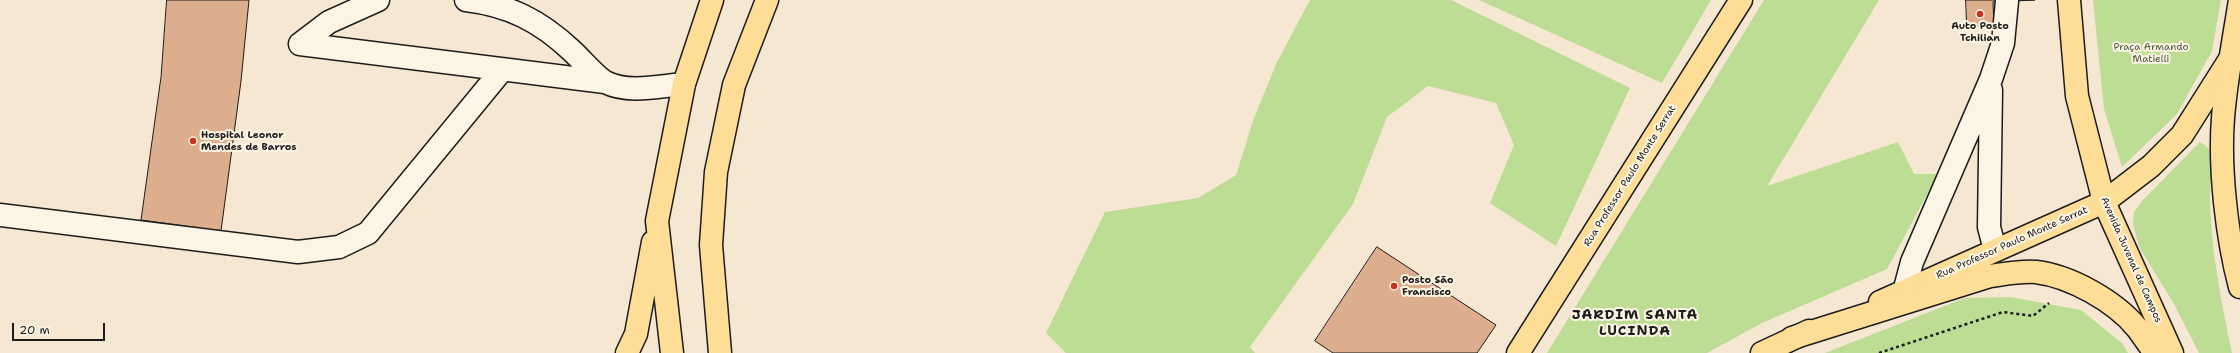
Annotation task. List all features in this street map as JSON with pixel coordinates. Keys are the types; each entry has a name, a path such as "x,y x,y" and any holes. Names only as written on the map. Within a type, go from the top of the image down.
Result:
{"main road":[{"path":"627,353 636,334 684,84 712,0"},
{"path":"720,353 711,245 716,172 734,85 766,0"},
{"name":"Rua Professor Paulo Monte Serrat","path":"1518,353 1741,0"},
{"name":"Avenida Juvenal de Campos","path":"2069,0 2077,96 2104,202 2172,353"},
{"path":"2240,0 2223,118 2224,184 2240,287"},
{"name":"Rua Professor Paulo Monte Serrat","path":"1762,353 1792,338 1904,292 2104,202 2151,166 2182,135 2232,56"},
{"path":"657,221 672,353"},
{"path":"1792,338 1990,276 2036,272 2056,276 2106,300 2136,327 2155,353"}],"lane":[{"path":"378,0 329,22 300,44 605,82 630,89 684,84"},
{"path":"466,0 486,2 525,16 556,36 605,82"},
{"path":"1904,292 1912,262 1991,79 2003,43 2007,1"},
{"path":"0,215 298,252 339,247 368,233 502,70"},
{"path":"1991,79 1989,227 1995,250"}],"path":[{"path":"1879,353 2003,312 2033,316 2073,284"}],"green space":[{"path":"1310,0 1451,0 1630,88 1556,246 1490,203 1514,145 1496,103 1428,86 1387,117 1353,204 1250,347 1255,353 1066,353 1046,333 1105,212 1198,198 1236,175 1254,118 1277,62"},
{"path":"1479,0 1711,0 1662,83"},
{"path":"1764,0 1879,0 1767,186 1898,142 1914,174 1938,174 1887,269 1762,323 1707,353 1547,353"},
{"name":"Praça Armando Matielli","path":"2093,0 2221,0 2212,51 2177,114 2122,167 2104,109"},
{"path":"2200,142 2210,152 2213,164 2210,186 2210,213 2214,254 2220,294 2232,353 2199,353 2174,304 2139,247 2133,224 2134,212 2143,200"},
{"path":"2010,297 2081,310 2123,344 2128,353 1825,353 1965,298"}],"building":[{"name":"Hospital Leonor Mendes de Barros","path":"167,0 249,0 241,81 221,231 141,220 161,77"},
{"name":"Auto Posto Tchilian","path":"1966,0 2035,0 1993,2 1994,27 1967,25"},
{"name":"Posto São Francisco","path":"1377,247 1496,325 1477,353 1333,353 1315,341"}],"place":[{"name":"Auto Posto Tchilian","path":"1980,14"},
{"name":"Hospital Leonor Mendes de Barros","path":"193,141"},
{"name":"Posto São Francisco","path":"1394,286"}],"district":[{"name":"JARDIM SANTA LUCINDA","path":"1635,324"}]}
